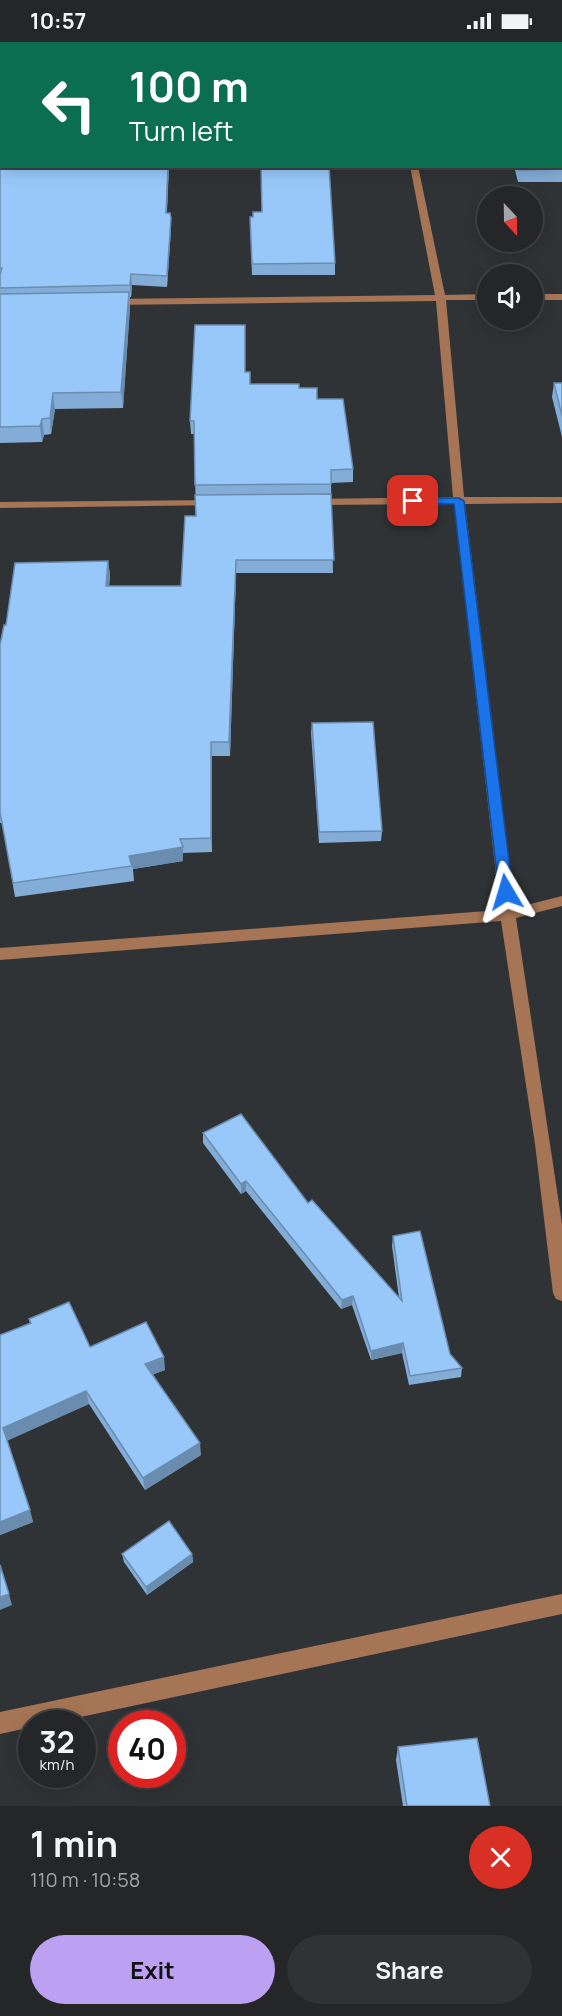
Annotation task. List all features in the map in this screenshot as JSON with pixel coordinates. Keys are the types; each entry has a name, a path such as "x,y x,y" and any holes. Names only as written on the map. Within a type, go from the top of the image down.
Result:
{"street":[{"path":"414,168 441,298 459,501 508,915 543,1144 562,1293"},
{"path":"94,302 477,297"},
{"path":"543,297 562,297"},
{"path":"294,502 562,500"},
{"path":"0,505 224,503"},
{"path":"0,954 508,915 562,901"},
{"path":"0,1723 562,1604"}],"building":[{"path":"0,168 168,168 166,213 170,213 171,218 167,276 131,274 130,285 0,288 2,268 0,268"},
{"path":"261,168 329,168 335,263 252,264 250,217 253,217 253,212 262,212"},
{"path":"518,168 562,168 562,169 519,170"},
{"path":"129,292 121,392 53,393 50,418 42,419 40,426 0,427 0,294"},
{"path":"195,325 245,325 245,372 250,372 250,384 299,384 299,388 317,388 317,399 343,399 353,469 331,470 331,484 195,485 194,421 190,421"},
{"path":"554,383 562,383 562,416"},
{"path":"331,494 334,560 236,560 229,742 211,742 211,838 180,839 183,847 129,856 132,866 13,883 0,812 0,645 4,625 6,625 15,563 108,561 106,586 181,586 185,516 196,516 195,495"},
{"path":"373,722 382,831 319,832 312,723"},
{"path":"241,1114 308,1203 312,1200 402,1301 393,1236 420,1231 450,1354 462,1368 410,1376 403,1343 371,1351 353,1296 342,1300 246,1181 241,1184 203,1133"},
{"path":"69,1302 90,1347 146,1322 164,1357 145,1364 200,1443 143,1478 86,1391 3,1428 30,1510 0,1522 0,1335 31,1323 29,1319"},
{"path":"169,1521 192,1554 146,1587 122,1554"},
{"path":"0,1565 9,1594 0,1597"},
{"path":"477,1738 490,1806 407,1806 398,1747"}],"route":[{"path":"413,501 459,501 506,892"}]}
